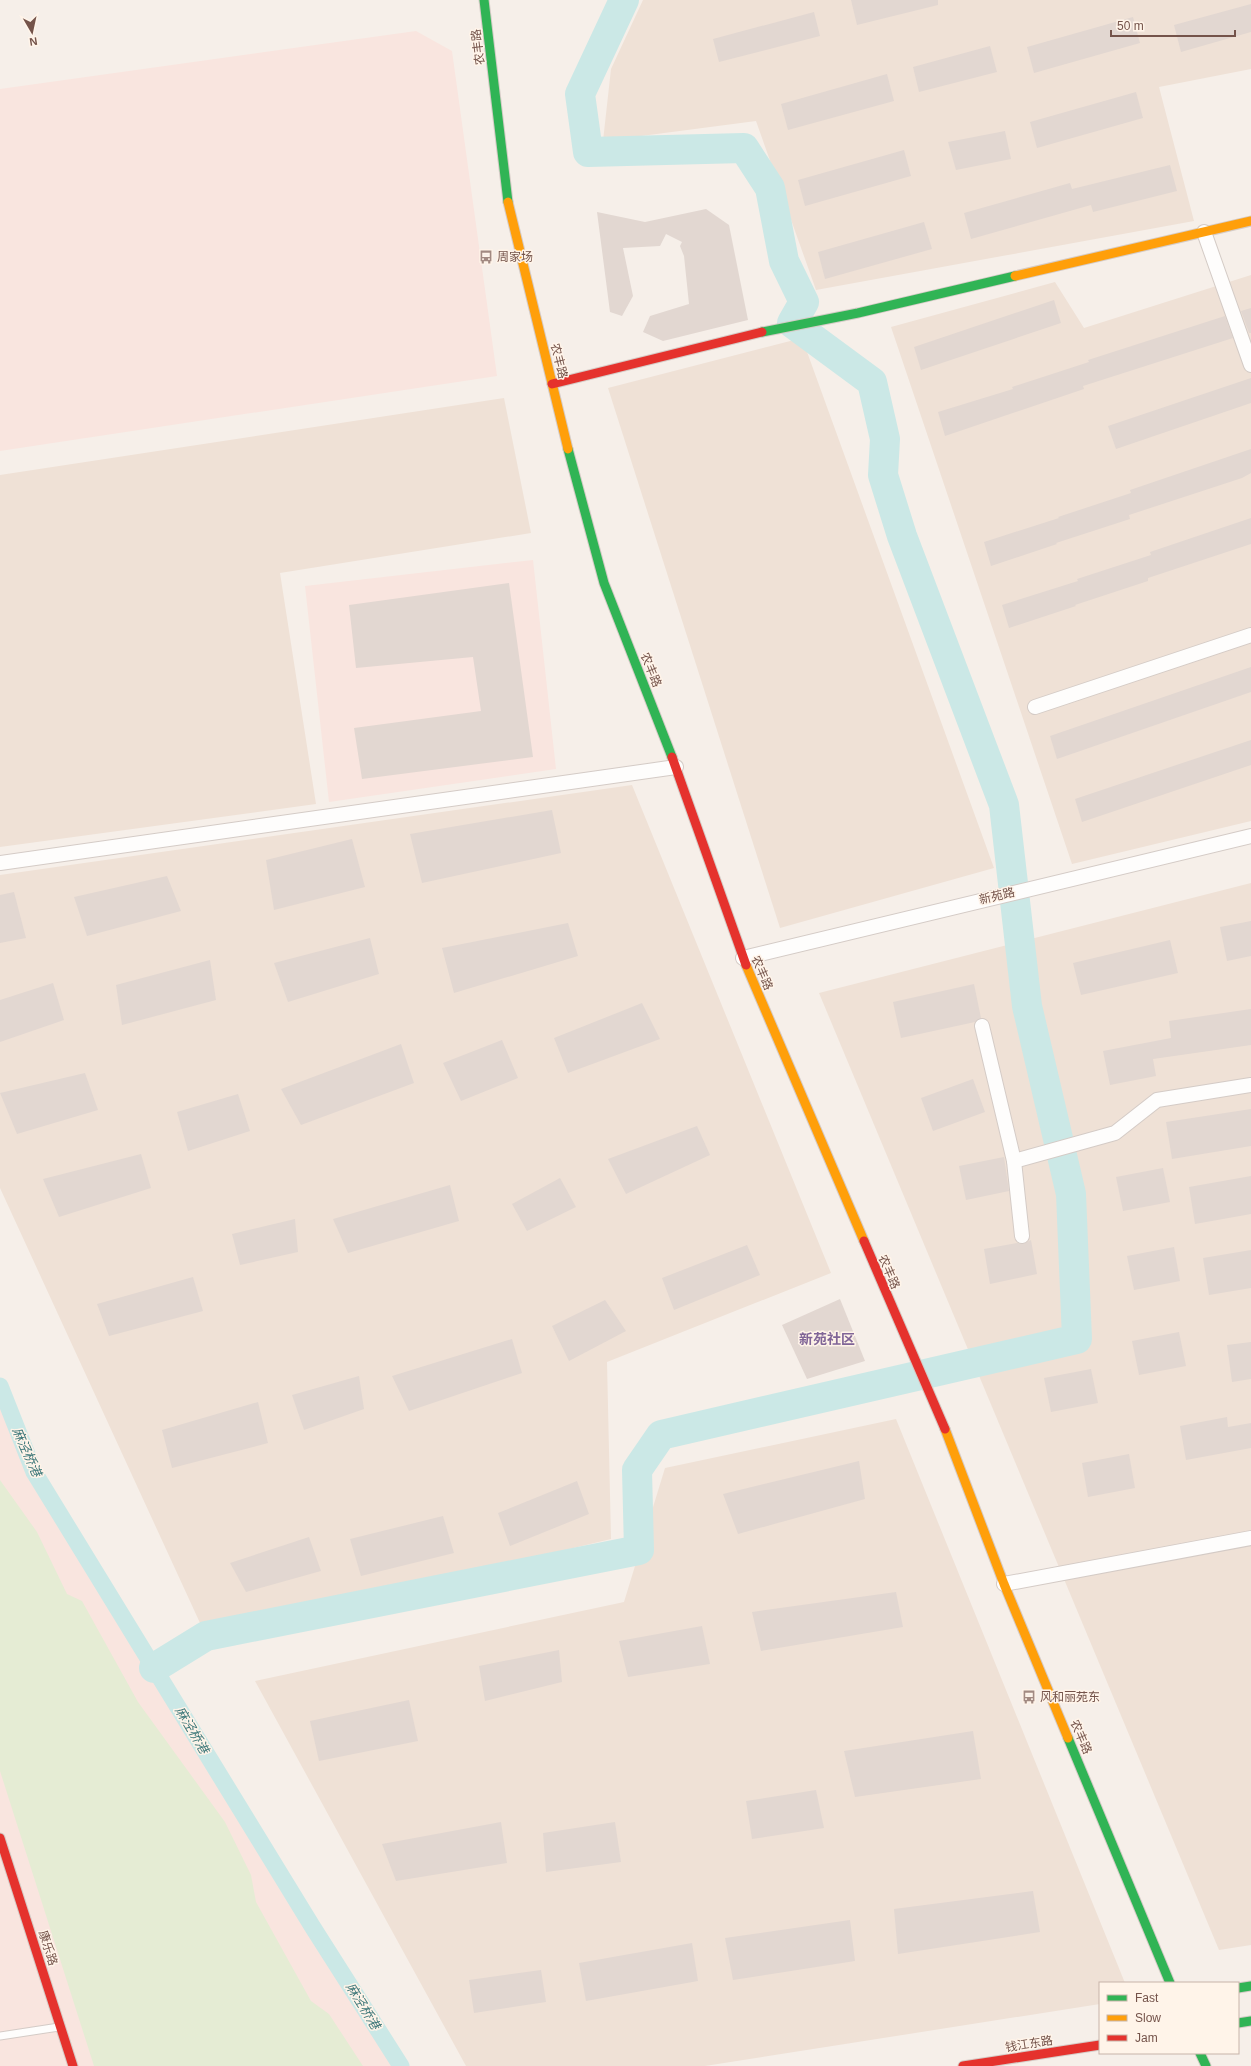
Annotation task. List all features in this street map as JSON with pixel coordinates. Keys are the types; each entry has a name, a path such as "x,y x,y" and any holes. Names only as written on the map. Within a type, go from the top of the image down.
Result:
{"main road":[{"name":"农丰路","path":"484,0 508,203 552,384 604,583 676,767 743,958 896,1319 946,1432 1004,1584 1170,1982"},
{"path":"552,384 762,332 858,313 1251,221"},
{"name":"康乐路","path":"0,1838 74,2066"},
{"path":"1239,1988 1251,1986"},
{"path":"1239,2023 1251,2021"},
{"name":"钱江东路","path":"963,2066 1099,2045"},
{"path":"1200,2054 1206,2066"}],"street":[{"path":"1204,232 1251,365"},
{"path":"1035,708 1251,634"},
{"path":"0,863 676,767"},
{"name":"新苑路","path":"743,958 1251,836"},
{"path":"982,1026 1014,1161 1022,1236"},
{"path":"1014,1161 1115,1133 1157,1100 1251,1085"},
{"path":"1004,1584 1251,1538"}],"lane":[{"path":"0,2036 61,2027"}],"shaded area":[{"path":"643,0 1251,0 1251,69 1159,87 1194,221 816,290 756,121 603,141 611,69"},
{"path":"416,31 452,51 497,376 0,451 0,89"},
{"path":"1251,275 1251,821 1072,864 891,327 1055,282 1084,328"},
{"path":"802,338 994,868 780,928 608,388"},
{"path":"504,398 531,533 280,573 316,804 0,847 0,475"},
{"path":"533,560 556,769 329,802 305,586"},
{"path":"632,785 831,1273 607,1362 611,1539 206,1636 0,1188 0,875"},
{"path":"1251,883 1251,1945 1219,1950 819,993"},
{"path":"0,1386 34,1472 312,1926 401,2066 0,2066"},
{"path":"896,1419 1125,1982 1099,1982 1099,2004 705,2066 466,2066 255,1681 624,1602 665,1468"}],"green space":[{"path":"0,1480 37,1532 67,1594 82,1601 138,1702 225,1822 251,1875 256,1902 311,2001 329,2014 363,2066 94,2066 0,1771"}],"building":[{"path":"851,0 938,0 938,5 857,25"},
{"path":"1251,4 1251,32 1181,52 1174,25"},
{"path":"814,12 820,36 719,62 713,39"},
{"path":"1133,17 1140,43 1034,73 1027,47"},
{"path":"990,46 997,72 919,92 913,67"},
{"path":"887,74 894,101 788,130 781,104"},
{"path":"1136,92 1143,118 1037,148 1030,122"},
{"path":"1005,131 1011,159 956,170 948,142"},
{"path":"904,150 911,176 805,206 798,180"},
{"path":"1170,165 1177,191 1093,212 1091,205 971,239 964,213 1070,183 1072,189"},
{"path":"706,209 729,225 748,320 663,341 643,332 650,316 689,304 684,256 680,246 682,242 666,234 660,246 623,248 633,296 622,316 610,312 597,212 645,222"},
{"path":"924,222 932,249 825,279 818,252"},
{"path":"1054,300 1061,323 921,370 914,347"},
{"path":"1251,308 1251,333 1249,333 1241,311"},
{"path":"1225,316 1233,338 1083,386 1084,389 945,436 938,412 1013,389 1012,387 1089,362 1088,360"},
{"path":"1251,378 1251,403 1116,449 1108,426"},
{"path":"1251,449 1251,473 1242,478 1129,515 1130,519 991,566 984,542 1131,493 1130,490"},
{"path":"1251,518 1251,544 1148,578 1148,581 1009,628 1002,605 1078,581 1077,579 1151,555 1150,552"},
{"path":"509,583 533,757 362,779 354,728 481,711 473,657 356,668 349,605"},
{"path":"1251,667 1251,692 1057,759 1050,736"},
{"path":"1251,740 1251,765 1082,822 1075,799"},
{"path":"552,810 561,853 422,883 410,834"},
{"path":"352,839 365,887 274,910 266,860"},
{"path":"167,876 181,911 87,936 74,897"},
{"path":"14,892 26,938 0,943 0,895"},
{"path":"1251,921 1251,956 1227,961 1220,927"},
{"path":"568,923 578,956 454,993 442,948"},
{"path":"370,938 379,974 288,1002 274,963"},
{"path":"1170,940 1178,973 1081,995 1073,963"},
{"path":"210,960 216,1000 122,1025 116,985"},
{"path":"53,983 64,1020 0,1042 0,1000"},
{"path":"974,984 981,1018 975,1022 901,1038 893,1002"},
{"path":"642,1003 660,1039 568,1073 554,1038"},
{"path":"1251,1009 1251,1045 1153,1059 1156,1076 1110,1085 1103,1051 1171,1038 1169,1021"},
{"path":"502,1040 518,1078 461,1101 443,1063"},
{"path":"401,1044 414,1083 301,1125 281,1089"},
{"path":"85,1073 98,1110 17,1134 0,1093"},
{"path":"973,1079 985,1112 933,1131 921,1098"},
{"path":"238,1094 250,1131 188,1151 177,1112"},
{"path":"1251,1109 1251,1146 1172,1159 1166,1122"},
{"path":"697,1126 710,1155 626,1194 608,1159"},
{"path":"141,1154 151,1188 59,1217 43,1179"},
{"path":"1004,1157 1009,1191 966,1200 959,1166"},
{"path":"1163,1168 1170,1202 1123,1211 1116,1177"},
{"path":"1251,1176 1251,1214 1195,1224 1189,1187"},
{"path":"560,1178 576,1207 527,1231 512,1204"},
{"path":"450,1185 459,1221 348,1253 333,1219"},
{"path":"295,1219 298,1252 240,1265 232,1234"},
{"path":"1031,1240 1037,1274 990,1284 984,1249 1017,1243 1023,1244"},
{"path":"747,1245 760,1275 674,1310 662,1278"},
{"path":"1174,1247 1180,1281 1134,1290 1127,1256"},
{"path":"1251,1250 1251,1288 1209,1295 1203,1258"},
{"path":"193,1277 203,1311 109,1336 97,1304"},
{"path":"840,1299 865,1361 807,1379 782,1325"},
{"path":"605,1300 626,1331 569,1361 552,1326"},
{"path":"1179,1332 1186,1366 1139,1375 1132,1341"},
{"path":"512,1339 522,1373 409,1411 392,1376"},
{"path":"1251,1342 1251,1379 1232,1382 1227,1345"},
{"path":"1091,1369 1098,1403 1051,1412 1044,1378"},
{"path":"359,1376 364,1409 304,1430 292,1395"},
{"path":"258,1402 268,1443 172,1468 162,1430"},
{"path":"1227,1417 1228,1427 1251,1423 1251,1448 1186,1460 1180,1426"},
{"path":"1129,1454 1135,1488 1088,1497 1082,1463"},
{"path":"859,1461 865,1499 738,1534 723,1494"},
{"path":"577,1481 589,1514 510,1546 498,1513"},
{"path":"443,1516 454,1553 361,1576 350,1539"},
{"path":"309,1537 321,1571 246,1592 230,1563"},
{"path":"896,1592 903,1627 761,1651 752,1612"},
{"path":"702,1626 710,1664 628,1677 619,1641"},
{"path":"559,1650 562,1682 485,1701 479,1666"},
{"path":"409,1700 418,1741 319,1761 310,1721"},
{"path":"973,1731 981,1779 855,1797 844,1751"},
{"path":"816,1790 824,1828 752,1839 746,1801"},
{"path":"501,1822 507,1863 396,1881 382,1844"},
{"path":"615,1822 621,1862 546,1872 543,1833"},
{"path":"1033,1891 1040,1932 898,1954 894,1909"},
{"path":"850,1920 855,1961 733,1980 725,1938"},
{"path":"692,1943 698,1981 586,2001 579,1963"},
{"path":"541,1970 546,2002 474,2013 469,1980"}],"waterway":[{"path":"154,1668 206,1636 639,1550 637,1470 661,1435 1077,1339 1071,1194 1027,1006 1004,805 902,536 883,475 885,439 872,382 792,323 804,302 784,261 770,188 744,148 588,152 580,94 624,0"},
{"name":"麻泾桥港","path":"0,1386 34,1472 312,1926 401,2066"}],"traffic: fast":[{"path":"484,0 508,202"},
{"path":"762,332 858,313 1015,276"},
{"path":"568,449 604,583 672,757"},
{"path":"1068,1738 1170,1982"},
{"path":"1239,1988 1251,1986"},
{"path":"1239,2023 1251,2021"},
{"path":"1200,2054 1206,2066"}],"traffic: slow":[{"path":"508,202 568,449"},
{"path":"1015,276 1251,221"},
{"path":"746,965 864,1241"},
{"path":"945,1429 1004,1584 1068,1738"}],"traffic: jam":[{"path":"552,384 762,332"},
{"path":"672,757 746,965"},
{"path":"864,1241 945,1429"},
{"path":"0,1838 73,2066"},
{"path":"963,2066 1099,2045"}],"place":[{"name":"周家场","path":"486,257"},
{"name":"风和丽苑东","path":"1029,1697"}],"district":[{"name":"新苑社区","path":"827,1339"}]}
